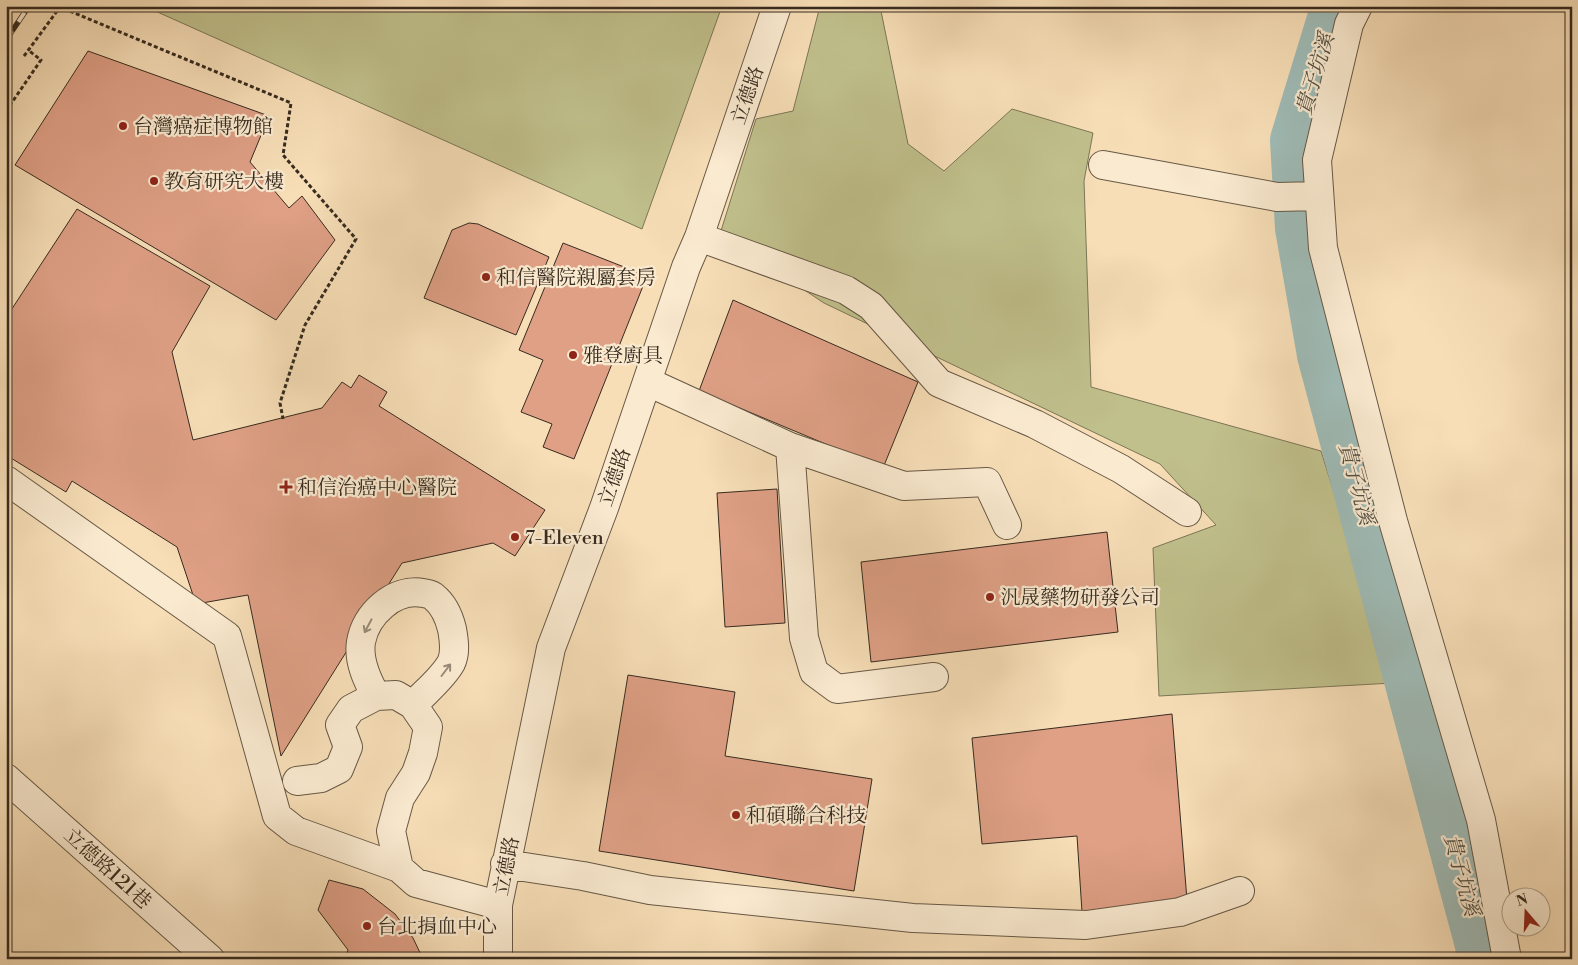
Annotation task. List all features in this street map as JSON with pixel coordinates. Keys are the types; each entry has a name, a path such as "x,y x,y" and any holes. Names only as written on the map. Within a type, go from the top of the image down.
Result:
{"street":[{"name":"立德路","path":"498,959 498,905 551,648 604,508 778,6"},
{"path":"1358,6 1349,24 1317,160 1323,248 1393,521 1481,820 1507,959"},
{"path":"1103,165 1278,196 1319,196"},
{"path":"699,237 846,290 871,306 939,383 1035,424 1121,469 1187,512"},
{"path":"648,382 790,446 904,486 987,482 1006,525"},
{"path":"790,446 804,638 814,672 837,690 934,677"},
{"path":"6,480 227,636 277,816 296,832 399,868 416,883 498,905"},
{"path":"376,696 366,678 361,659 361,643 367,625 382,605 398,596 414,592 432,595 443,607 450,622 455,643 452,662 439,679 413,705"},
{"path":"298,782 321,778 339,768 348,747 340,725 352,708 376,696 396,695 413,705 428,727 424,753 416,773 400,798 392,831 399,868"},
{"name":"立德路121巷","path":"6,778 210,959"},
{"path":"506,864 679,894 913,918 1086,926 1180,912 1240,891"}],"path":[{"path":"24,56 60,6 290,103 283,155 356,239 305,325 280,402 283,418"},
{"path":"6,111 41,60 28,50"}],"green space":[{"path":"144,6 722,6 642,229"},
{"path":"820,6 880,6 908,144 944,171 1012,109 1093,133 1084,181 1091,387 1321,451 1393,683 1159,696 1153,548 1216,525 1160,464 824,303 720,234 756,119 793,111"}],"building":[{"name":"教育研究大樓","path":"88,51 269,116 250,162 289,208 302,196 335,240 276,320 15,165"},
{"path":"77,209 210,286 172,352 193,440 322,408 342,382 351,388 359,375 387,392 379,406 545,510 515,556 493,543 402,563 281,756 248,595 196,604 177,547 72,481 66,492 6,455 6,318"},
{"name":"和信醫院親屬套房","path":"469,223 478,224 549,257 516,335 424,298 452,230"},
{"name":"雅登廚具","path":"563,243 647,276 574,459 543,447 552,424 521,412 543,360 519,350"},
{"path":"733,300 918,382 883,468 699,391"},
{"path":"777,489 785,623 725,627 717,493"},
{"name":"汎晟藥物研發公司","path":"1107,532 1118,632 871,662 861,562"},
{"name":"和碩聯合科技","path":"628,675 735,692 725,756 872,779 854,891 599,851"},
{"path":"1172,714 1187,900 1082,912 1077,836 982,844 972,738"},
{"name":"台北捐血中心","path":"329,880 363,889 395,914 413,938 423,959 345,959 348,950 318,910"},
{"path":"1065,954 1066,959 1045,959"}],"waterway":[{"name":"貴子坑溪","path":"1336,6 1295,140 1300,228 1322,355 1480,945 1481,959"}],"railway":[{"path":"6,40 29,6"}],"place":[{"name":"台灣癌症博物館","path":"123,126"},
{"name":"教育研究大樓","path":"154,181"},
{"name":"和信醫院親屬套房","path":"486,277"},
{"name":"雅登廚具","path":"573,355"},
{"name":"和信治癌中心醫院","path":"286,487"},
{"name":"7-Eleven","path":"515,537"},
{"name":"汎晟藥物研發公司","path":"990,597"},
{"name":"和碩聯合科技","path":"736,815"},
{"name":"台北捐血中心","path":"367,926"}]}
